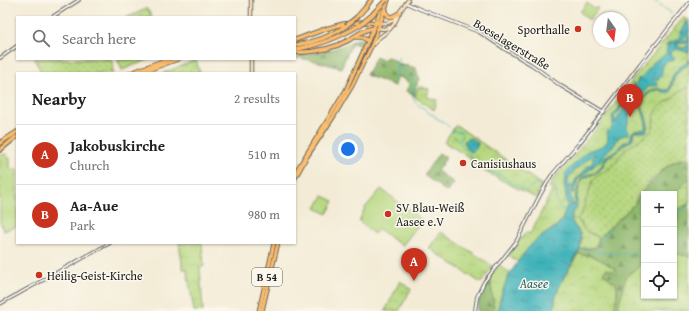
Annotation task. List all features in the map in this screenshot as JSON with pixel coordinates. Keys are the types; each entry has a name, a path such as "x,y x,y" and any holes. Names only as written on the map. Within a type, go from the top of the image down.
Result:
{"highway":[{"path":"386,0 386,13 390,17 394,17 399,13"},
{"path":"378,23 386,0"},
{"path":"296,49 312,46 345,34 360,25 386,0"},
{"path":"296,45 310,43 334,34 357,17 370,2"},
{"path":"378,23 386,8"},
{"path":"296,40 342,24 357,21 378,23"},
{"path":"296,52 323,50 338,45 366,30 376,28"},
{"path":"348,40 360,36 368,41"},
{"path":"133,72 165,60"},
{"path":"142,72 175,60"},
{"path":"0,141 16,135"},
{"path":"0,146 16,135"},
{"path":"0,150 16,135"}],"main road":[{"path":"251,0 251,16"},
{"path":"371,47 378,23 390,23 394,20 407,1"},
{"path":"296,171 371,47 377,39 388,31 396,22 399,13"},
{"path":"376,28 386,28 392,25"},
{"path":"296,176 306,158 334,116 356,73 368,41 376,28"},
{"path":"251,60 251,72"},
{"name":"B 54","path":"260,311 274,244"},
{"name":"B 54","path":"260,311 278,244"}],"street":[{"path":"54,16 79,0"},
{"name":"Boeselagerstraße","path":"407,1 422,10 479,32 604,112"},
{"path":"475,311 477,297 484,282 516,242 549,180 689,3"},
{"path":"0,58 16,47"},
{"path":"0,304 108,244"}],"green space":[{"path":"587,3 594,9 596,7 598,9 596,12 593,12 593,15 589,20 580,12"},
{"path":"146,8 152,16 129,16"},
{"path":"683,18 689,20 689,87 677,93 660,106 655,114 651,132 626,149 610,168 593,180 581,215 577,219 586,231 599,238 595,248 580,249 581,236 571,218 575,219 564,215 562,220 555,227 532,244 518,262 508,256 526,232 530,234 553,189 549,187 553,180 598,127 636,75"},
{"path":"357,39 362,40 361,46 352,43 341,68 296,58 296,54 312,54 341,46"},
{"path":"376,57 382,60 388,57 399,64 416,68 419,80 415,87 416,89 414,96 406,91 409,85 408,82 402,78 397,77 395,86 366,75"},
{"path":"35,60 111,60 114,67 112,68 114,72 41,72"},
{"path":"117,60 147,60 122,70"},
{"path":"196,60 200,72 166,72"},
{"path":"418,87 429,89 427,97 437,100 434,110 415,97"},
{"path":"689,87 689,159 682,159 674,162 653,178 636,197 636,203 599,238 585,231 581,223 571,217 576,203 643,107"},
{"path":"456,125 542,185 536,198 484,171 470,161 472,159 444,142"},
{"path":"439,153 446,158 437,171 454,183 447,192 424,175"},
{"path":"7,154 7,158 10,158 10,168 16,169 16,226 4,231 0,222 0,155"},
{"path":"689,159 689,256 677,254 677,191 644,191 664,169 678,161"},
{"path":"689,178 689,203 679,209 677,209 677,191"},
{"name":"SV Blau-Weiß Aasee e.V","path":"381,189 422,220 402,246 379,229 374,234 359,221 365,208"},
{"path":"641,194 641,292 625,311 613,311 617,288 615,283 604,275 604,272 606,269 616,270 592,256 578,254 580,249 595,248 599,238 636,203"},
{"path":"323,196 334,201 327,214 316,208"},
{"path":"441,232 493,266 481,283 429,248"},
{"path":"179,244 202,244 204,266 200,268 203,311 194,311 187,269 183,269"},
{"path":"578,254 597,258 617,272 615,274 614,271 606,269 604,272 604,275 616,283 617,290 613,311 554,311 559,287"},
{"path":"677,254 689,256 689,311 617,311 626,277 641,264 641,299 677,299"},
{"path":"499,266 511,273 506,282 498,311 493,311 494,307 490,276"},
{"path":"490,276 494,307 493,311 477,311 480,297"},
{"path":"400,281 411,289 399,311 385,311"}],"water":[{"name":"Aasee","path":"686,21 689,26 689,33 675,44 685,40 689,36 689,44 682,42 676,46 684,48 689,46 689,52 676,49 670,53 669,56 676,58 673,61 667,61 662,68 662,74 659,79 653,79 658,86 649,87 642,94 637,106 631,111 627,127 629,134 618,138 601,161 597,162 591,169 578,179 573,194 571,192 571,186 587,167 592,164 593,158 596,154 571,174 568,187 573,204 576,203 574,199 582,178 586,175 595,173 583,179 580,184 577,196 577,207 571,218 580,234 580,249 557,292 554,311 498,311 506,282 517,262 535,241 560,223 567,206 573,206 572,204 567,204 564,185 566,177 565,174 584,154 605,144 608,137 607,132 612,126 612,116 633,88 633,83 634,87 619,112 614,117 615,121 617,121 626,106 634,91 638,79 642,77 655,61 666,54 667,47 671,44 670,43 666,46 666,44 676,40 680,36"},
{"path":"689,60 686,66 675,76 670,92 666,93 657,90 648,94 642,102 648,124 646,132 634,132 632,141 623,145 618,151 608,157 604,166 595,173 602,165 606,156 615,151 623,143 630,140 632,132 646,128 641,104 644,97 653,90 661,89 668,90 672,77 678,68"},
{"path":"471,138 478,143 476,149 471,152 467,149 464,142 466,139"}],"waterway":[{"path":"654,0 671,13"},
{"path":"395,84 397,62 399,57"},
{"path":"397,66 401,71 407,71 408,76 413,79 413,95"},
{"path":"413,97 418,104 449,127"},
{"path":"452,131 461,132 462,137 460,141"},
{"path":"453,136 456,137 476,163 484,169"},
{"path":"487,170 501,176"},
{"path":"499,173 508,181 527,191 530,187 536,184 541,185"},
{"path":"551,184 556,189 556,199 560,209 565,209"},
{"path":"677,213 689,206"},
{"path":"602,238 613,227"},
{"path":"601,241 596,252 635,254 639,258"},
{"path":"586,249 593,251"}],"place":[{"name":"Sporthalle","path":"578,29"},
{"name":"Aa-Aue","path":"630,117"},
{"name":"Canisiushaus","path":"463,163"},
{"name":"SV Blau-Weiß Aasee e.V","path":"388,214"},
{"name":"Heilig-Geist-Kirche","path":"39,275"},
{"name":"Jakobuskirche","path":"414,281"}]}
